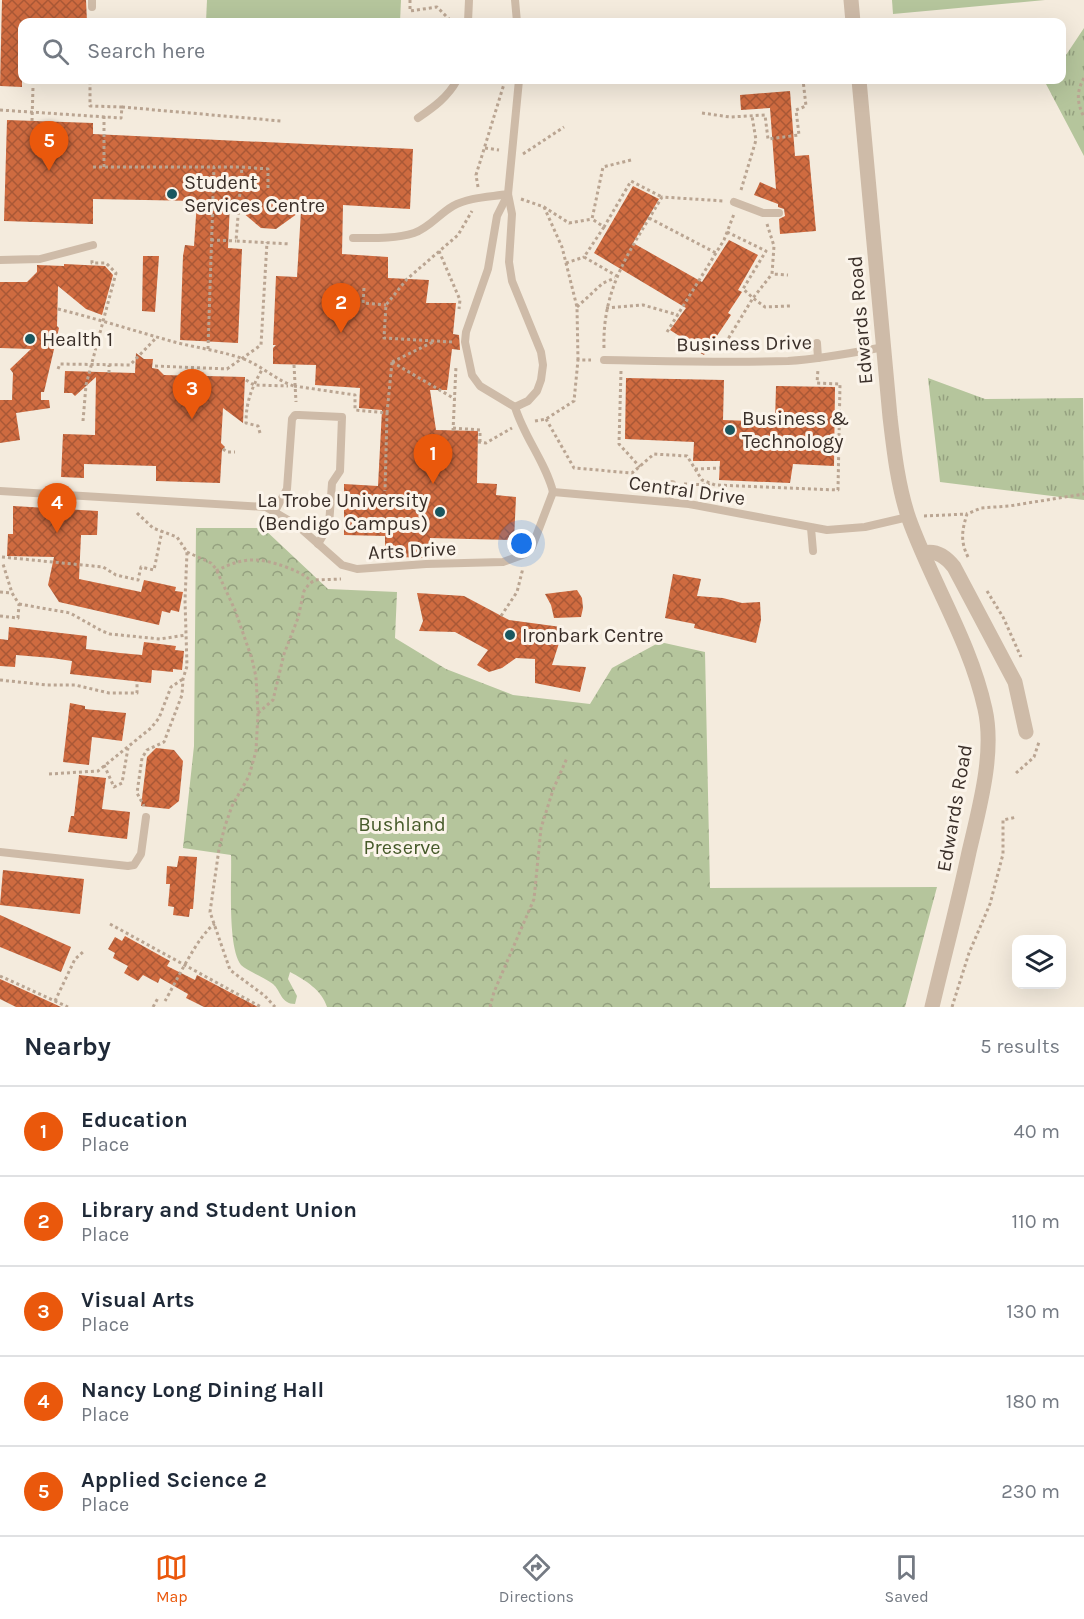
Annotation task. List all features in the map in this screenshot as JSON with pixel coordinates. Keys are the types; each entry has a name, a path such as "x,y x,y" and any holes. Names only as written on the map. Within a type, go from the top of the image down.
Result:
{"street":[{"path":"851,0 853,18"},
{"name":"Edwards Road","path":"859,84 894,448 924,553 969,658 986,711 987,736 982,791 932,1007"},
{"path":"924,553 938,553 954,567 1015,682 1034,734"}],"lane":[{"path":"468,18 470,0"},
{"path":"515,0 517,18"},
{"path":"418,118 443,99 454,84"},
{"path":"515,407 528,401 537,391 543,365 541,352 512,281 509,262 512,214 508,194 519,84"},
{"path":"353,238 390,237 414,233 463,201 508,194"},
{"path":"508,194 497,216 488,269 466,332 465,342 472,375 480,386 515,407 520,424 553,492 536,539 525,554"},
{"path":"736,201 763,213 779,213"},
{"path":"0,260 39,259 93,245"},
{"path":"817,343 818,358"},
{"name":"Business Drive","path":"604,360 727,361 818,358 884,347"},
{"path":"275,511 286,489 292,419 295,415 342,417 340,467 332,483 328,525 318,544"},
{"path":"669,501 672,484"},
{"name":"Arts Drive","path":"0,491 266,507 298,526 348,567 371,570 426,564 494,563 515,560 525,554"},
{"name":"Central Drive","path":"553,492 669,501 811,528 865,527 914,516"},
{"path":"811,528 813,552"},
{"path":"0,852 128,867 134,865 141,854 146,817"}],"path":[{"path":"410,0 410,11 437,7 448,18"},
{"path":"1084,78 1078,95 1084,117"},
{"path":"90,84 90,106 281,121"},
{"path":"702,113 730,117 765,115 768,139 799,135 796,110 806,106 803,84"},
{"path":"32,121 33,87"},
{"path":"0,110 121,118 122,107"},
{"path":"104,116 104,167"},
{"path":"667,332 727,232 756,140 752,116"},
{"path":"591,219 603,167 631,160"},
{"path":"93,166 268,169 268,188"},
{"path":"208,349 214,167"},
{"path":"236,241 242,167"},
{"path":"566,263 585,257 631,181 662,196 736,201"},
{"path":"508,194 544,207 570,222 591,219 604,227"},
{"path":"578,360 604,360 603,336 606,308 616,277 662,196"},
{"path":"456,363 453,429 480,430 479,442 486,442 520,424 546,420 574,401 578,360 576,307 561,247 544,207"},
{"path":"727,361 728,339 753,298 772,274 774,246 763,213"},
{"path":"649,218 716,253"},
{"path":"727,232 766,251 743,289 765,307 790,306"},
{"path":"211,240 290,244"},
{"path":"155,366 228,369 261,345 267,242"},
{"path":"83,421 86,384 116,273 110,270 106,263 92,263 93,245"},
{"path":"439,250 460,300 459,310"},
{"path":"585,257 616,277"},
{"path":"772,274 788,275"},
{"path":"576,307 603,283 616,277"},
{"path":"407,279 386,305 384,339 465,342"},
{"path":"364,288 363,303 386,305"},
{"path":"606,308 643,305 678,315"},
{"path":"58,309 242,358 294,386"},
{"path":"129,365 157,337"},
{"path":"392,362 434,341"},
{"path":"672,484 838,490 840,384 817,385 818,358"},
{"path":"622,360 623,410 619,444 640,467"},
{"path":"392,362 455,399"},
{"path":"387,413 392,362"},
{"path":"58,369 60,364 134,365"},
{"path":"109,365 109,373"},
{"path":"294,365 296,405"},
{"path":"260,433 258,426 246,423 248,398 263,368"},
{"path":"246,380 254,385"},
{"path":"546,420 574,468 632,473 654,454 687,456 702,480 715,485"},
{"path":"223,449 226,452 235,452"},
{"path":"695,469 720,468"},
{"path":"914,516 967,514 981,508 1084,495"},
{"path":"138,499 138,514 153,528 177,537 187,552 211,563 235,610 252,659 258,713 253,766 228,815 219,849 210,912 230,970 265,996 275,1007"},
{"path":"967,514 961,533 964,549 969,559"},
{"path":"2,557 103,567 116,575 138,580 141,567 154,570 162,531"},
{"path":"146,817 147,811 137,793 142,758 147,750 164,742 166,738 182,695 187,666 185,600 187,552"},
{"path":"501,616 518,592 525,554"},
{"path":"216,571 245,560 263,560 296,570 312,582 346,578 348,567"},
{"path":"0,616 18,618 19,604 12,593 3,564"},
{"path":"258,713 273,700 284,654 300,611 302,597 312,582"},
{"path":"985,588 1003,617 1022,657"},
{"path":"0,592 12,593"},
{"path":"19,604 70,613 110,634 160,639 186,635"},
{"path":"49,774 98,771 155,723 171,687 183,679"},
{"path":"0,680 46,685 75,685 120,693 137,693 136,681"},
{"path":"1016,773 1034,757 1034,734"},
{"path":"104,765 114,787 122,783 128,746"},
{"path":"490,1007 534,898 541,828 553,790 567,758"},
{"path":"952,1007 969,953 990,904 1003,854 1003,820 1017,817"},
{"path":"110,924 261,1007"},
{"path":"165,1001 209,928 215,924"},
{"path":"55,1001 75,959 84,951"},
{"path":"0,976 68,1007"},
{"path":"153,1007 158,998"}],"green space":[{"path":"207,0 401,0 400,18 206,18"},
{"path":"892,0 1045,0 893,14"},
{"path":"1084,28 1084,156 1046,84 1066,84 1066,55"},
{"path":"928,378 985,399 1083,398 1084,500 940,482"},
{"name":"Bushland Preserve","path":"196,528 263,528 328,589 397,592 395,638 446,669 513,695 590,704 612,668 660,642 705,652 710,888 937,887 905,1007 327,1007 317,991 290,972 288,979 297,996 295,1004 287,1002 273,984 241,965 237,956 232,928 231,855 183,848 194,746"}],"building":[{"path":"2,0 86,0 87,18 18,18 18,84 22,84 22,87 0,86"},
{"path":"790,91 795,156 809,155 816,231 780,234 779,219 785,216 784,209 778,207 778,204 754,195 760,182 776,189 770,108 741,110 740,95"},
{"path":"7,120 93,123 93,134 413,149 410,209 343,205 342,254 388,257 388,278 429,280 426,303 456,303 453,334 459,335 460,350 452,349 447,390 430,390 436,430 478,431 477,483 497,484 496,495 516,497 514,540 430,538 428,558 420,558 385,556 385,536 344,535 344,484 378,486 382,410 359,408 360,388 315,385 316,365 273,364 273,348 276,345 273,345 276,276 297,277 301,211 276,229 261,228 230,202 228,248 242,249 238,343 180,340 183,256 185,245 194,246 197,201 93,199 93,224 4,221"},
{"path":"633,186 659,199 633,243 702,282 729,240 758,255 738,290 742,292 728,313 731,315 704,355 685,345 687,341 670,330 686,308 594,253"},
{"path":"143,256 159,256 155,312 142,311"},
{"name":"Health 1","path":"64,264 105,266 113,275 102,315 86,309 58,286 57,326 59,328 44,392 41,392 41,400 49,400 50,408 16,413 20,440 0,443 0,400 12,400 13,373 10,369 31,349 0,348 0,282 27,282 37,272 37,265 64,266"},
{"path":"136,353 144,359 153,359 152,368 158,369 164,375 199,376 202,373 206,376 245,377 243,423 223,408 221,443 225,447 222,450 220,483 156,481 156,466 84,464 84,478 61,477 63,434 95,435 96,377 75,396 72,393 64,393 65,371 135,373"},
{"name":"Business & Technology","path":"626,378 724,380 723,420 775,422 776,386 835,387 834,466 793,464 790,483 719,480 720,461 693,461 694,442 625,439"},
{"path":"13,506 98,511 97,535 81,535 79,579 141,592 144,580 176,587 175,591 183,592 179,612 162,611 159,625 59,602 48,585 54,557 7,556 8,534 13,534"},
{"path":"673,574 701,579 697,596 723,598 742,603 760,602 761,620 756,643 694,628 695,624 665,618"},
{"path":"577,590 582,598 581,617 554,618 545,594"},
{"name":"Ironbark Centre","path":"417,593 464,596 509,620 561,627 561,637 552,665 586,667 580,692 535,683 535,659 516,658 502,668 489,672 477,665 488,650 455,632 419,631 423,621"},
{"path":"9,627 87,636 86,649 120,653 142,655 144,642 176,646 175,650 184,651 182,670 173,669 173,672 152,670 151,683 70,674 72,661 52,658 16,655 15,667 0,666 0,639 8,640"},
{"path":"70,703 85,706 85,709 126,713 122,741 92,737 89,765 63,762"},
{"path":"156,748 174,750 183,761 179,801 169,809 141,806 147,757"},
{"path":"79,775 106,778 102,809 130,812 127,839 68,832 71,816 74,816"},
{"path":"179,856 197,857 193,909 190,909 189,917 173,915 174,907 168,906 170,884 166,884 167,866 177,867"},
{"path":"3,870 84,879 80,914 0,905"},
{"path":"0,915 71,947 61,972 0,947"},
{"path":"125,936 170,961 167,966 195,980 197,975 258,1007 204,1007 186,998 188,994 160,978 158,983 143,975 138,981 124,973 128,966 113,958 115,953 108,949 115,937 122,941"},
{"path":"0,979 61,1007 16,1007 0,999"}],"place":[{"name":"Applied Science 2","path":"49,171"},
{"name":"Student Services Centre","path":"172,194"},
{"name":"Library and Student Union","path":"341,333"},
{"name":"Health 1","path":"30,339"},
{"name":"Visual Arts","path":"192,419"},
{"name":"Business & Technology","path":"730,430"},
{"name":"Education","path":"433,484"},
{"name":"La Trobe University (Bendigo Campus)","path":"440,512"},
{"name":"Nancy Long Dining Hall","path":"57,533"},
{"name":"Ironbark Centre","path":"510,635"}]}
